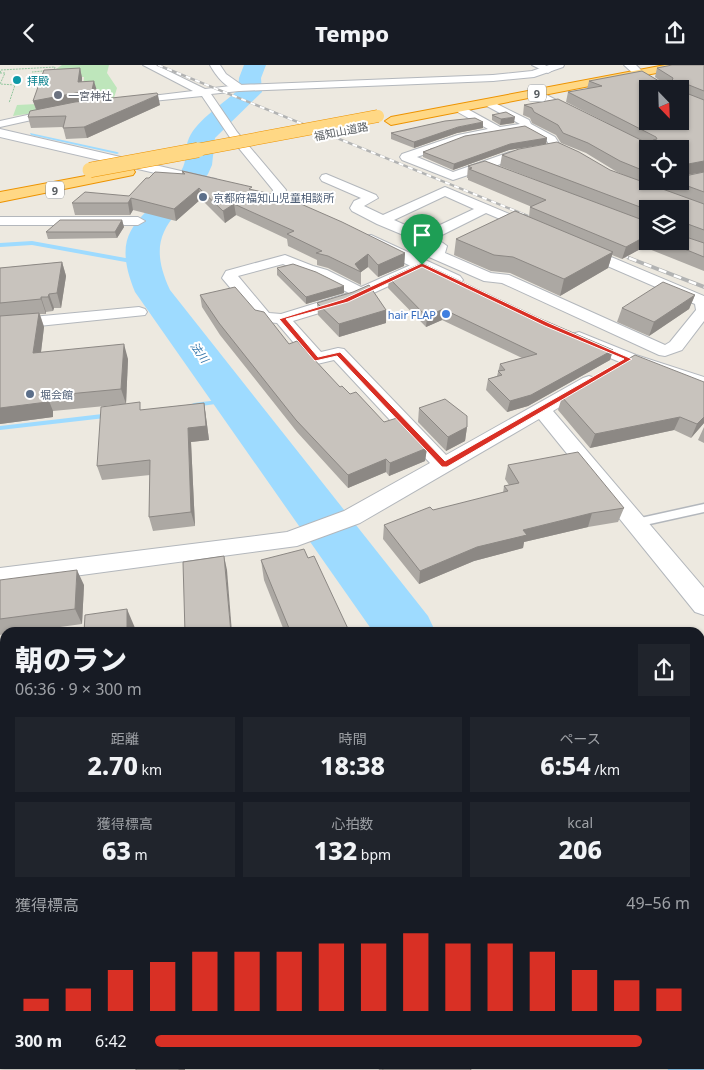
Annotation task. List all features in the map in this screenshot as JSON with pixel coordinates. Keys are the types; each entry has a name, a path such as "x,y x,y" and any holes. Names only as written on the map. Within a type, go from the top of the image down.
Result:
{"highway":[{"name":"福知山道路","path":"0,189 90,170 635,68 682,65"},
{"name":"福知山道路","path":"0,197 489,103 635,68"},
{"name":"9","path":"0,183 60,176"},
{"name":"9","path":"0,203 109,177"}],"street":[{"path":"148,65 182,80 206,94 221,117 280,191 269,196"},
{"path":"215,65 222,77 241,89"},
{"path":"114,104 241,89 516,77 548,67"},
{"path":"635,68 650,80"},
{"path":"478,69 493,78"},
{"path":"351,71 358,84"},
{"path":"537,93 588,120"},
{"path":"489,103 525,122 526,126 550,139 556,147 589,163"},
{"path":"458,108 497,130"},
{"path":"0,124 69,109"},
{"path":"526,126 462,137 406,157 453,176 514,155 556,147"},
{"path":"0,133 226,186"},
{"path":"484,166 521,180"},
{"path":"689,172 701,177"},
{"path":"326,178 371,198 359,204 357,208 416,237 425,238 440,246 440,250 428,259 361,293 346,300 282,319 264,317 230,278 231,274 240,270 285,259 322,273 361,293"},
{"path":"629,184 639,188"},
{"path":"645,190 667,198"},
{"path":"382,221 445,191 548,236"},
{"path":"269,196 295,205"},
{"path":"425,238 484,209"},
{"path":"0,221 138,221"},
{"path":"352,226 428,259 488,278 504,278 665,351 676,346 704,310 703,301 566,243"},
{"path":"428,259 484,295"},
{"path":"0,325 139,312"},
{"path":"282,319 317,359 338,353 444,465"},
{"path":"565,332 616,366 704,384"},
{"path":"0,577 289,540 352,517 616,366"},
{"path":"542,410 704,605"}],"lane":[{"path":"636,523 704,508"}],"path":[{"path":"0,73 1,70 55,67 54,70 32,71"},
{"path":"0,73 5,73 0,84 16,85 6,110"}],"green space":[{"path":"62,65 109,65 107,73 117,88 113,101 13,116 17,105 96,101 98,91 83,90 84,77 71,77 56,69"}],"building":[{"path":"672,65 704,65 704,91 689,85 689,80 672,80 673,78 657,68"},
{"path":"80,68 78,82 94,81 92,90 33,101 44,70"},
{"path":"642,71 657,80 639,80 639,128 568,92 602,86 589,81"},
{"path":"157,93 158,95 84,127 63,128 66,116 28,117 30,111 75,102"},
{"path":"689,94 704,100 704,161 689,164 689,140 653,140 657,139 642,130 689,130"},
{"path":"558,99 641,140 639,140 639,169 620,161 588,143 563,133 558,125 524,105"},
{"path":"506,112 515,117 501,119 492,115"},
{"path":"475,118 483,122 458,127 414,142 391,133 445,121"},
{"path":"525,126 547,138 510,144 454,164 423,152 465,136"},
{"path":"557,142 610,170 639,180 639,190 665,190 704,204 704,230 689,224 689,200 639,200 639,207 502,155 519,149"},
{"path":"485,161 639,219 639,240 626,247 530,207 546,200 469,169 472,168 468,166"},
{"path":"182,171 252,187 249,189 285,197 405,253 378,265 368,254 355,264 361,272 328,256 316,253 322,251 287,234 294,231 234,204 223,211 199,188 174,209 131,198 128,203 72,203 85,192 129,196 146,178 149,178 155,172 185,174"},
{"path":"704,172 704,192 689,186 689,175"},
{"path":"515,211 613,252 564,279 513,257 494,255 456,239"},
{"path":"60,220 122,220 115,232 46,232"},
{"path":"689,238 704,243 704,257 687,250 689,250"},
{"path":"62,262 57,293 49,294 48,297 41,297 41,299 0,303 0,268"},
{"path":"422,263 541,319 613,350 531,395 510,401 488,379 502,375 498,371 505,370 500,364 537,354 443,309 427,317 389,278"},
{"path":"293,264 316,272 344,286 306,297 277,268"},
{"path":"663,282 695,295 654,322 622,308"},
{"path":"369,285 386,310 339,324 317,303 353,292"},
{"path":"235,287 255,310 264,312 289,344 297,341 340,387 342,386 350,394 356,392 384,422 397,418 427,448 390,463 386,459 348,475 296,420 219,323 200,295"},
{"path":"39,313 33,353 124,344 121,389 47,396 47,402 0,408 0,316"},
{"path":"635,355 704,382 704,417 697,424 680,417 595,434 562,397"},
{"path":"445,399 467,416 467,427 448,437 419,408"},
{"path":"140,402 140,410 204,403 206,426 188,428 191,512 149,517 150,460 97,466 101,407"},
{"path":"578,452 624,508 592,513 523,530 527,535 477,547 420,571 384,525 430,507 433,510 508,491 504,486 519,483 508,465"},
{"path":"304,549 308,558 314,556 347,627 289,627 261,560"},
{"path":"224,556 230,627 185,627 183,562"},
{"path":"77,570 75,609 0,619 0,580"},
{"path":"127,609 127,627 84,627 85,615"},
{"path":"136,1069 179,1069 179,1070"},
{"path":"383,1069 471,1070 383,1070"}],"waterway":[{"name":"法川","path":"255,65 250,78 250,92 204,134 200,146 198,165 194,174 159,215 143,239 141,254 144,271 153,292 403,627"},
{"path":"31,134 117,153"},
{"name":"法川","path":"192,170 197,170"},
{"path":"0,245 32,243 142,263"},
{"path":"194,405 235,400"},
{"path":"0,428 111,415"}],"railway":[{"path":"158,65 540,221"},
{"path":"614,252 632,259"},
{"path":"629,258 704,287"}],"place":[{"name":"拝殿","path":"17,80"},
{"name":"一宮神社","path":"58,95"},
{"name":"京都府福知山児童相談所","path":"203,197"},
{"name":"hair FLAP","path":"446,314"},
{"name":"堀会館","path":"30,394"}],"route":[{"path":"422,265 547,324 629,359 444,465 338,353 317,359 282,319 346,300 422,265"}]}
